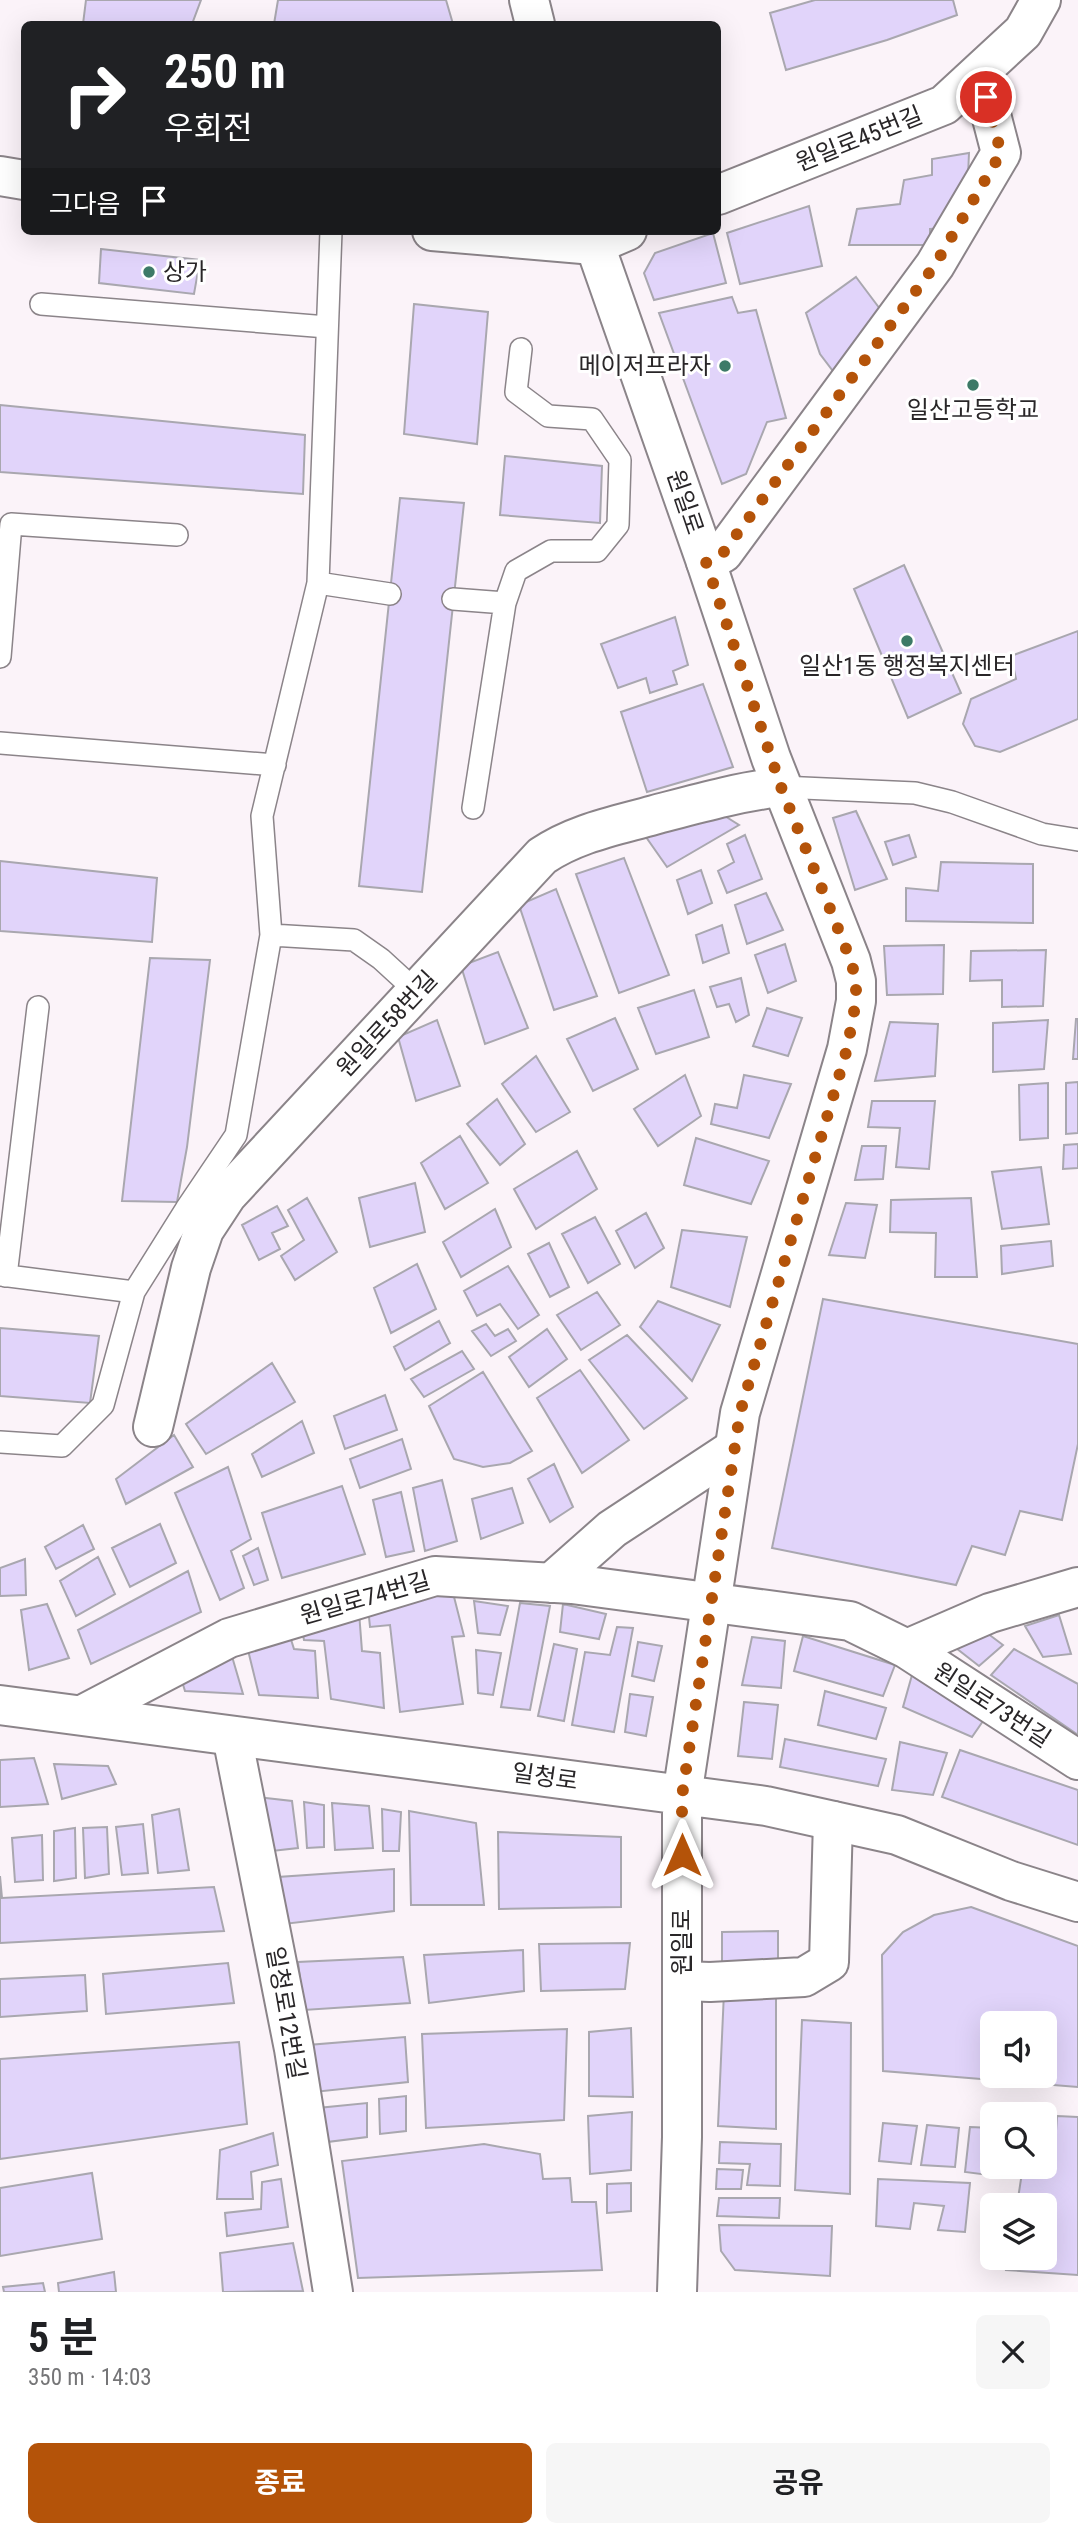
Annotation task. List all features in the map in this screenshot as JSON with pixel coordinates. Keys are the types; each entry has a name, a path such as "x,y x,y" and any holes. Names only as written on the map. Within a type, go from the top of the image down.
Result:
{"street":[{"path":"528,0 534,21"},
{"name":"원일로45번길","path":"721,194 944,105 1023,32 1041,0"},
{"path":"706,562 723,553 935,265 1001,153 980,72"},
{"path":"0,176 21,180"},
{"name":"원일로","path":"604,235 706,562 781,787 851,961 856,981 856,1001 832,1105 740,1413 732,1450 682,1796 682,2137 677,2292"},
{"name":"원일로58번길","path":"153,1427 191,1268 204,1230 227,1195 542,856 560,844 591,832 745,791 781,787"},
{"path":"551,1583 612,1529 732,1450"},
{"name":"원일로74번길","path":"82,1715 229,1638 435,1576 551,1583 710,1601"},
{"name":"원일로73번길","path":"907,1649 990,1612 1078,1587"},
{"name":"원일로73번길","path":"710,1601 850,1621 907,1649 1078,1760"},
{"name":"일청로","path":"0,1705 766,1807 897,1835 1011,1881 1078,1902"},
{"name":"일청로12번길","path":"232,1736 294,2049 332,2292"},
{"path":"682,1981 804,1978 829,1962 833,1821"}],"lane":[{"path":"0,1442 62,1446 103,1405 134,1292 236,1135 271,935 262,816 318,583 331,235"},
{"path":"41,304 327,327"},
{"path":"473,808 505,603 516,572 551,551 597,551 618,526 620,460 592,419 548,416 516,392 521,349"},
{"path":"0,657 11,524 177,535"},
{"path":"318,583 390,594"},
{"path":"453,599 505,603"},
{"path":"0,743 275,765"},
{"path":"781,787 915,793 951,802 1042,834 1078,840"},
{"path":"271,935 354,940 397,974 413,995"},
{"path":"38,1007 3,1275 134,1292"}],"building":[{"path":"86,0 201,0 193,21 83,21"},
{"path":"278,0 446,0 452,21 274,21"},
{"path":"815,0 953,0 957,15 887,40 786,70 770,13"},
{"path":"969,153 967,199 950,228 930,229 930,245 849,245 857,209 900,204 904,180 932,175 932,159"},
{"path":"809,206 822,266 740,284 727,233"},
{"path":"714,235 726,283 654,300 644,273 655,253"},
{"name":"상가","path":"101,249 200,260 194,294 99,283"},
{"path":"856,277 886,317 839,379 820,354 806,313"},
{"name":"메이저프라자","path":"732,297 738,313 756,310 786,418 767,422 746,474 722,484 659,313"},
{"path":"414,304 488,312 477,444 404,434"},
{"path":"0,405 305,435 303,494 0,472"},
{"path":"505,456 602,466 600,523 500,515"},
{"path":"400,498 464,503 422,892 359,886"},
{"name":"일산1동 행정복지센터","path":"904,565 961,693 908,718 854,589"},
{"path":"675,617 688,665 673,671 677,684 650,693 646,678 618,688 601,644"},
{"path":"1078,631 1078,719 1000,752 975,746 963,724 971,699 1016,679 1011,656"},
{"path":"703,684 733,767 647,792 621,712"},
{"path":"856,811 887,879 855,890 833,818"},
{"path":"720,813 739,825 667,867 646,837"},
{"path":"745,835 762,879 727,893 718,871 734,862 727,844"},
{"path":"909,835 916,857 893,865 885,842"},
{"path":"624,858 669,975 619,993 576,874"},
{"path":"0,861 157,878 152,942 0,931"},
{"path":"941,862 1033,864 1033,923 906,921 906,888 938,891"},
{"path":"701,870 712,903 688,914 677,880"},
{"path":"556,889 597,996 554,1010 519,905"},
{"path":"766,893 783,930 747,944 735,905"},
{"path":"722,925 729,953 703,963 696,935"},
{"path":"785,944 796,981 768,993 755,955"},
{"path":"944,945 943,994 887,995 884,946"},
{"path":"1046,950 1043,1006 1002,1007 1002,980 970,981 971,951"},
{"path":"498,952 528,1028 485,1044 461,966"},
{"path":"150,958 210,960 187,1147 177,1202 122,1201"},
{"path":"741,978 749,1015 736,1022 729,1004 717,1007 710,987"},
{"path":"694,990 709,1037 656,1054 638,1008"},
{"path":"767,1008 802,1018 788,1056 753,1046"},
{"path":"615,1018 638,1069 593,1091 567,1039"},
{"path":"1076,1019 1078,1059 1073,1059"},
{"path":"437,1020 460,1086 416,1101 398,1037"},
{"path":"1048,1020 1044,1069 993,1072 993,1023"},
{"path":"890,1022 938,1024 935,1076 875,1081"},
{"path":"536,1056 570,1112 536,1132 502,1084"},
{"path":"685,1075 701,1116 658,1146 634,1109"},
{"path":"744,1075 791,1084 769,1138 711,1124 715,1104 737,1108"},
{"path":"1078,1082 1078,1133 1066,1134 1066,1083"},
{"path":"1048,1083 1048,1138 1020,1140 1019,1085"},
{"path":"497,1099 525,1144 500,1165 467,1124"},
{"path":"872,1101 935,1101 929,1169 896,1167 900,1128 868,1127"},
{"path":"460,1136 488,1183 445,1209 421,1163"},
{"path":"696,1138 769,1161 751,1204 684,1185"},
{"path":"1078,1144 1078,1168 1063,1169 1064,1145"},
{"path":"862,1146 886,1146 883,1179 855,1180"},
{"path":"577,1151 597,1189 536,1229 514,1189"},
{"path":"1041,1167 1049,1224 1002,1229 992,1172"},
{"path":"415,1183 425,1232 370,1247 359,1198"},
{"path":"307,1198 337,1252 295,1280 281,1256 304,1240 288,1210"},
{"path":"971,1198 977,1277 935,1277 936,1233 890,1232 891,1200"},
{"path":"846,1203 877,1205 865,1258 829,1255"},
{"path":"277,1206 288,1226 272,1233 280,1249 259,1260 242,1225"},
{"path":"495,1209 511,1247 461,1277 443,1242"},
{"path":"646,1213 664,1248 635,1268 616,1231"},
{"path":"595,1217 620,1264 588,1283 562,1234"},
{"path":"682,1230 747,1237 730,1307 671,1287"},
{"path":"1051,1241 1053,1266 1002,1274 1001,1246"},
{"path":"549,1243 569,1287 550,1297 528,1254"},
{"path":"417,1264 436,1309 391,1333 374,1288"},
{"path":"508,1266 539,1315 518,1329 500,1304 477,1316 464,1291"},
{"path":"597,1292 620,1325 581,1350 557,1315"},
{"path":"823,1299 1078,1344 1078,1444 1062,1520 1020,1511 1005,1555 972,1546 956,1585 772,1548"},
{"path":"658,1301 720,1325 692,1381 640,1327"},
{"path":"439,1321 450,1343 405,1370 394,1347"},
{"path":"486,1324 495,1336 508,1329 516,1341 491,1356 472,1331"},
{"path":"0,1328 99,1336 90,1403 0,1396"},
{"path":"547,1329 567,1359 529,1387 509,1357"},
{"path":"627,1335 687,1398 644,1429 589,1360"},
{"path":"462,1351 474,1369 424,1397 411,1379"},
{"path":"272,1363 295,1402 206,1454 186,1424"},
{"path":"580,1370 629,1440 582,1473 537,1398"},
{"path":"483,1372 532,1451 510,1463 483,1467 454,1459 429,1406"},
{"path":"385,1395 397,1430 345,1449 334,1416"},
{"path":"302,1421 314,1453 262,1477 252,1454"},
{"path":"174,1435 193,1467 126,1504 116,1479"},
{"path":"402,1439 411,1469 360,1488 350,1459"},
{"path":"554,1464 573,1507 550,1522 528,1479"},
{"path":"228,1467 251,1539 231,1551 244,1588 220,1600 175,1493"},
{"path":"442,1480 457,1541 425,1551 413,1488"},
{"path":"342,1486 365,1554 282,1578 262,1513"},
{"path":"512,1488 523,1523 481,1539 472,1499"},
{"path":"401,1492 414,1551 386,1557 373,1500"},
{"path":"160,1524 176,1563 130,1587 112,1548"},
{"path":"83,1525 94,1549 56,1569 45,1547"},
{"path":"258,1548 268,1580 254,1585 243,1556"},
{"path":"98,1557 115,1594 76,1616 60,1581"},
{"path":"25,1559 26,1595 0,1596 0,1568"},
{"path":"188,1571 201,1612 91,1664 78,1630"},
{"path":"452,1589 464,1636 452,1637 463,1704 400,1712 390,1625 370,1627 368,1607"},
{"path":"474,1601 508,1606 500,1635 478,1633"},
{"path":"520,1603 550,1606 530,1710 501,1707"},
{"path":"47,1604 69,1658 29,1670 21,1610"},
{"path":"563,1604 606,1614 599,1639 560,1632"},
{"path":"359,1612 362,1651 380,1653 384,1708 331,1699 324,1641 304,1640 301,1625"},
{"path":"1059,1615 1071,1654 1043,1657 1025,1626"},
{"path":"617,1627 633,1628 614,1732 572,1725 585,1652 610,1655"},
{"path":"983,1630 1003,1645 979,1666 956,1648"},
{"path":"289,1633 294,1649 315,1651 318,1698 259,1695 246,1642"},
{"path":"803,1636 895,1665 883,1696 794,1671"},
{"path":"752,1637 785,1641 781,1688 742,1685"},
{"path":"638,1642 662,1646 654,1681 632,1676"},
{"path":"554,1644 577,1649 564,1721 538,1716"},
{"path":"1014,1649 1078,1684 1078,1735 991,1675"},
{"path":"476,1650 501,1653 493,1695 478,1693"},
{"path":"231,1653 243,1694 185,1691 181,1678"},
{"path":"912,1675 983,1721 972,1737 903,1707"},
{"path":"825,1691 886,1708 876,1739 818,1725"},
{"path":"630,1694 653,1697 646,1736 625,1732"},
{"path":"744,1702 778,1705 772,1759 738,1756"},
{"path":"785,1739 886,1759 878,1786 780,1767"},
{"path":"900,1742 947,1753 933,1795 892,1790"},
{"path":"960,1750 1078,1790 1078,1845 942,1797"},
{"path":"34,1758 48,1804 0,1807 0,1760"},
{"path":"54,1764 108,1766 116,1784 62,1799"},
{"path":"257,1797 292,1801 298,1848 263,1852"},
{"path":"304,1802 324,1805 324,1847 307,1848"},
{"path":"332,1803 369,1806 373,1848 335,1850"},
{"path":"179,1809 189,1870 158,1873 152,1815"},
{"path":"382,1809 401,1812 399,1851 383,1851"},
{"path":"409,1811 476,1823 484,1905 411,1905"},
{"path":"143,1824 148,1873 122,1875 116,1827"},
{"path":"107,1827 109,1874 85,1878 83,1828"},
{"path":"75,1828 76,1878 54,1881 54,1831"},
{"path":"498,1832 621,1837 621,1907 499,1909"},
{"path":"42,1835 43,1880 15,1882 12,1838"},
{"path":"394,1869 394,1911 284,1924 278,1877"},
{"path":"0,1876 2,1898 214,1887 224,1931 0,1943"},
{"path":"971,1907 1078,1946 1078,2087 1057,2085 1057,2011 980,2011 980,2079 883,2071 882,1955 903,1932 934,1915"},
{"path":"778,1931 778,1971 722,1972 722,1932"},
{"path":"630,1943 625,1989 541,1991 539,1944"},
{"path":"523,1950 524,1991 429,2003 424,1955"},
{"path":"403,1957 410,2003 304,2010 298,1962"},
{"path":"228,1963 234,2003 106,2014 103,1974"},
{"path":"85,1975 87,2011 0,2017 0,1979"},
{"path":"724,1992 776,1993 776,2129 718,2126"},
{"path":"802,2020 851,2023 850,2194 795,2190"},
{"path":"631,2028 633,2097 589,2096 589,2032"},
{"path":"567,2029 564,2120 426,2128 422,2034"},
{"path":"405,2037 408,2082 314,2092 308,2045"},
{"path":"239,2042 247,2124 0,2159 0,2059"},
{"path":"406,2096 406,2131 380,2134 379,2099"},
{"path":"367,2103 367,2137 319,2143 318,2108"},
{"path":"632,2112 631,2170 590,2174 588,2116"},
{"path":"1057,2116 1078,2117 1078,2275 1006,2270 1057,2270 1057,2193 1019,2193 1021,2179 1057,2179"},
{"path":"883,2123 917,2126 911,2164 879,2161"},
{"path":"927,2125 959,2128 955,2167 921,2165"},
{"path":"970,2127 980,2127 980,2174 965,2172"},
{"path":"273,2133 278,2165 251,2172 253,2199 217,2199 220,2150"},
{"path":"720,2142 781,2144 780,2186 747,2185 750,2164 719,2163"},
{"path":"484,2144 540,2154 543,2179 570,2178 572,2202 596,2202 602,2270 358,2278 342,2161"},
{"path":"717,2169 743,2170 741,2189 716,2189"},
{"path":"92,2173 102,2239 0,2256 0,2188"},
{"path":"281,2179 288,2227 227,2236 225,2213 261,2209 262,2182"},
{"path":"878,2179 970,2183 965,2232 938,2230 944,2206 914,2203 910,2229 876,2226"},
{"path":"631,2183 631,2211 607,2213 607,2184"},
{"path":"719,2198 780,2198 779,2218 717,2216"},
{"path":"719,2225 832,2226 830,2276 735,2270 721,2251"},
{"path":"293,2243 303,2291 223,2292 220,2253"},
{"path":"114,2272 116,2292 59,2292 58,2283"},
{"path":"43,2283 45,2292 4,2292 3,2287"}],"place":[{"name":"상가","path":"149,272"},
{"name":"메이저프라자","path":"725,366"},
{"name":"일산고등학교","path":"973,385"},
{"name":"일산1동 행정복지센터","path":"907,641"}],"route":[{"path":"682,1855 682,1796 732,1450 740,1413 832,1105 856,1001 856,981 851,961 781,787 706,562 723,553 935,265 1001,153 986,97"}]}
